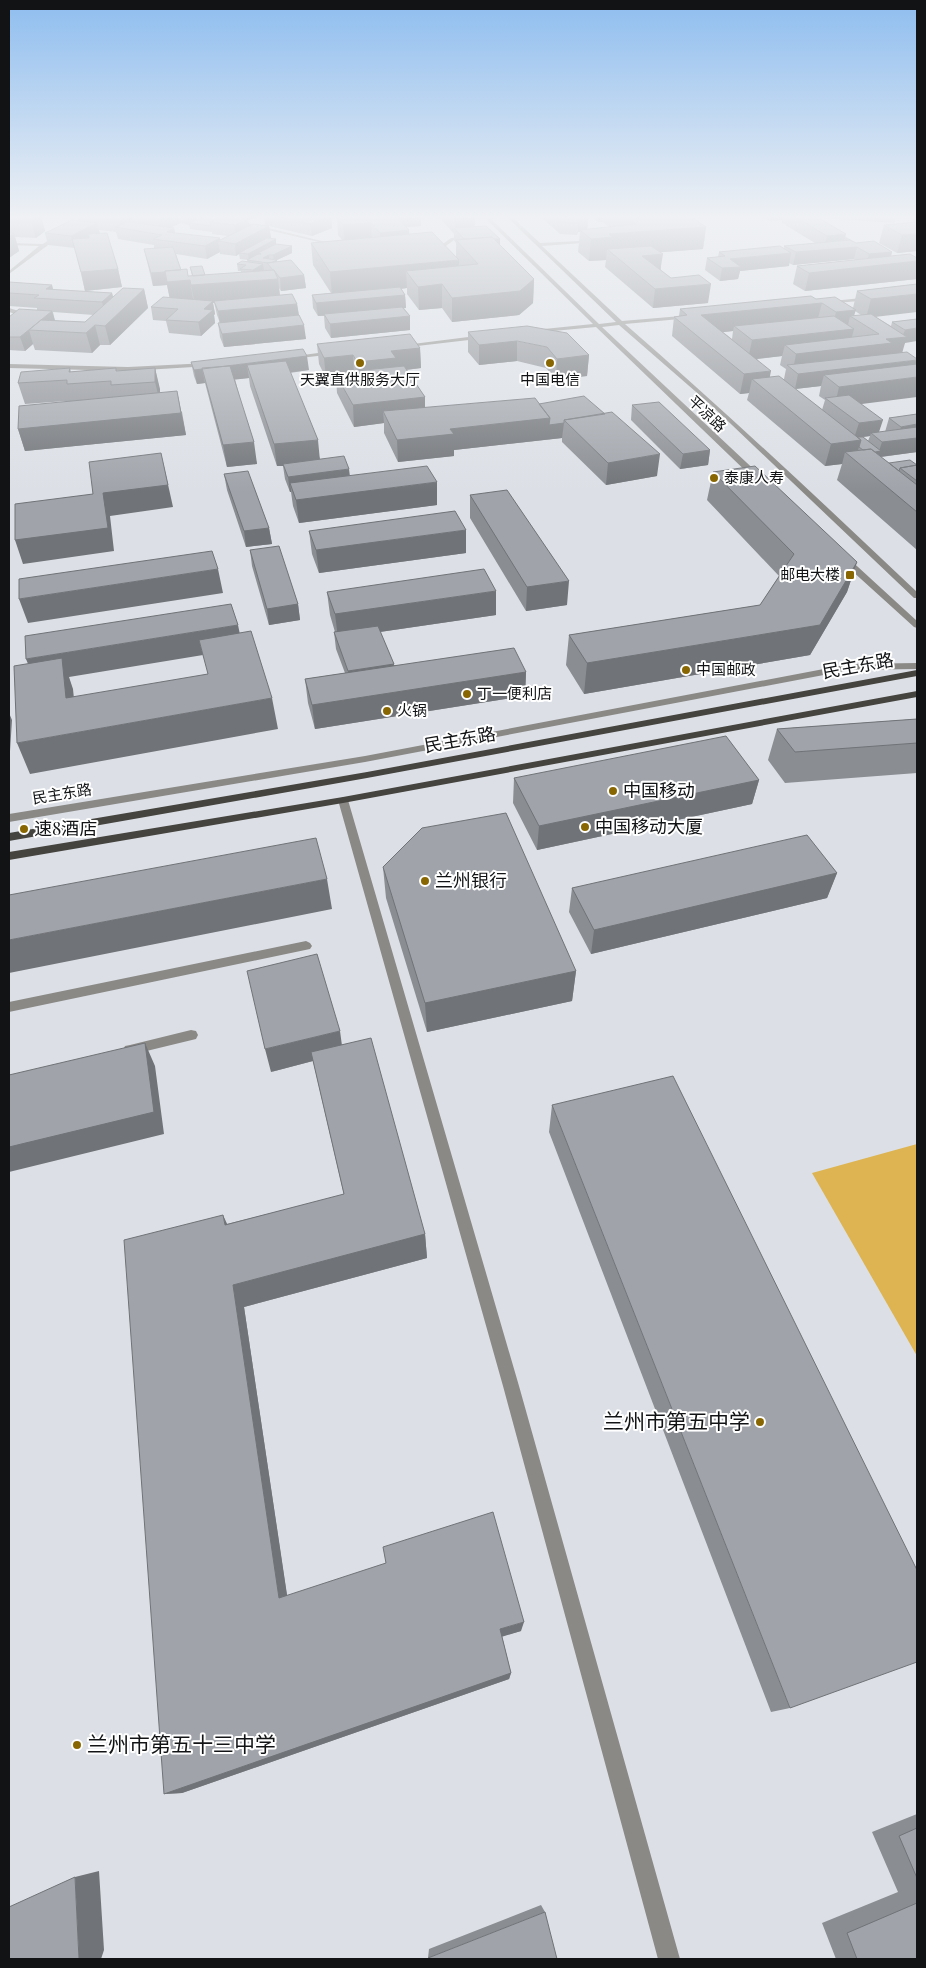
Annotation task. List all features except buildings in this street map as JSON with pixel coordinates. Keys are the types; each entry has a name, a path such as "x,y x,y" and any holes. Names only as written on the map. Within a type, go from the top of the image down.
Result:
{"main road":[{"name":"民主东路","path":"9,837 368,775 917,673"},
{"path":"9,856 343,800 917,694"}],"street":[{"name":"平凉路","path":"579,308 762,482"},
{"name":"平凉路","path":"604,308 720,410 917,596"},
{"path":"9,310 20,313 9,321"},
{"path":"527,332 699,315"},
{"path":"389,347 487,336"},
{"path":"280,358 339,352"},
{"path":"9,366 128,369 212,365"},
{"path":"834,550 917,625"},
{"name":"民主东路","path":"9,818 365,759 850,667 917,666"},
{"path":"343,800 511,1386 669,1959"},
{"path":"9,1007 306,946"},
{"path":"114,1054 191,1035"}],"shaded area":[{"path":"917,1144 917,1356 812,1173"}],"place":[{"name":"天翼直供服务大厅","path":"360,363"},
{"name":"中国电信","path":"550,363"},
{"name":"泰康人寿","path":"714,478"},
{"name":"邮电大楼","path":"850,575"},
{"name":"中国邮政","path":"686,670"},
{"name":"丁一便利店","path":"467,694"},
{"name":"火锅","path":"387,711"},
{"name":"中国移动","path":"613,791"},
{"name":"中国移动大厦","path":"585,827"},
{"name":"速8酒店","path":"24,829"},
{"name":"兰州银行","path":"425,881"},
{"name":"兰州市第五中学","path":"760,1422"},
{"name":"兰州市第五十三中学","path":"77,1745"}]}
